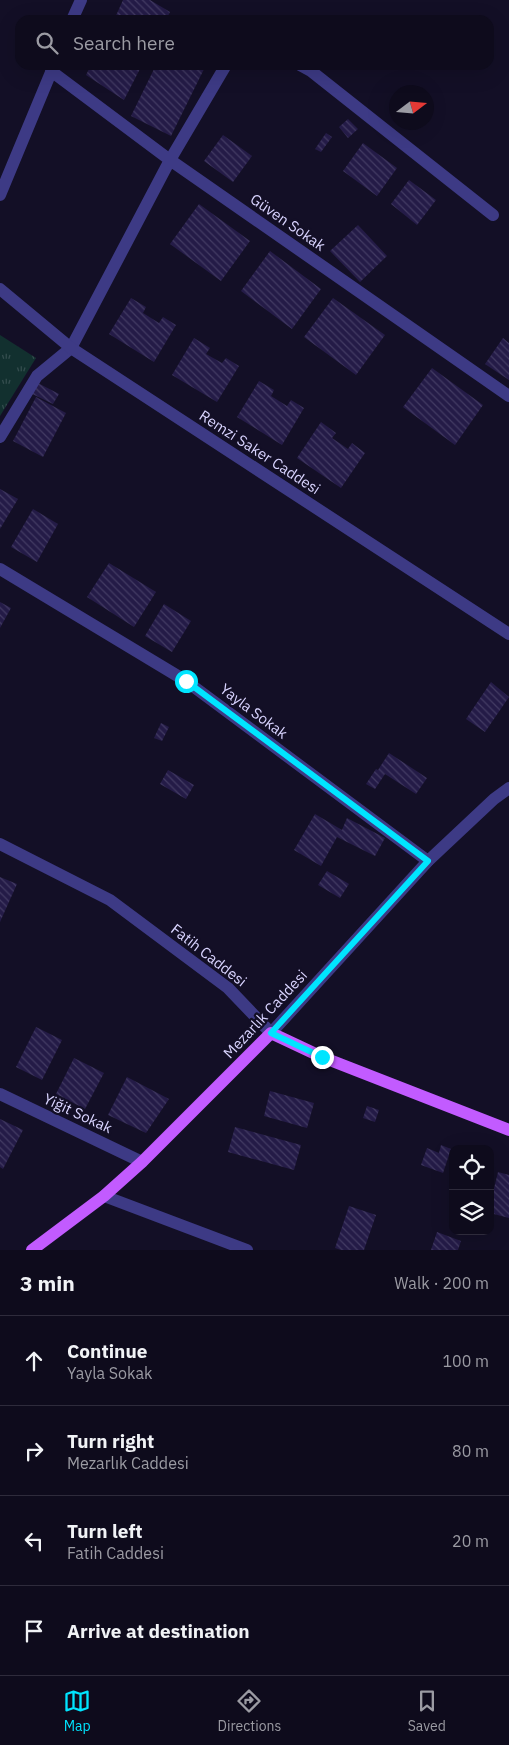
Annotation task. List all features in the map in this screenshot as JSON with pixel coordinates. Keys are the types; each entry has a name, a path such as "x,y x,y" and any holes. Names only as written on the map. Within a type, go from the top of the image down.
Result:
{"main road":[{"name":"Fatih Caddesi","path":"271,1033 322,1057 509,1130"},
{"name":"Mezarlık Caddesi","path":"32,1250 104,1196 142,1162 271,1033"}],"street":[{"path":"74,15 80,0"},
{"path":"0,195 51,70"},
{"name":"Güven Sokak","path":"55,70 170,160 509,396"},
{"path":"0,437 37,376 71,348 170,160 223,70"},
{"path":"309,70 492,215"},
{"name":"Remzi Saker Caddesi","path":"0,289 71,348 509,634"},
{"name":"Yayla Sokak","path":"0,569 186,681 428,861"},
{"name":"Mezarlık Caddesi","path":"271,1033 428,861 494,799 509,788"},
{"name":"Fatih Caddesi","path":"0,844 110,900 228,988 271,1033"},
{"name":"Yiğit Sokak","path":"0,1094 142,1162"},
{"path":"104,1196 247,1250"}],"green space":[{"path":"0,335 36,358 0,416"}],"building":[{"path":"123,0 150,0 170,12 168,15 116,15"},
{"path":"88,70 139,70 124,100 86,75"},
{"path":"154,70 204,70 171,136 131,116"},
{"path":"348,119 358,129 348,138 339,127"},
{"path":"326,133 332,137 321,152 315,149"},
{"path":"223,135 252,156 233,182 204,161"},
{"path":"363,143 397,168 377,196 343,171"},
{"path":"409,180 436,200 417,225 391,204"},
{"path":"199,204 250,241 221,281 170,244"},
{"path":"358,225 387,256 360,282 330,251"},
{"path":"270,251 321,289 292,329 241,291"},
{"path":"131,298 146,307 143,313 159,323 163,317 176,325 154,362 109,334"},
{"path":"333,298 385,335 356,375 304,337"},
{"path":"194,338 210,348 206,354 222,363 226,358 239,366 217,402 172,375"},
{"path":"503,338 509,343 509,380 485,364"},
{"path":"432,368 483,405 455,445 403,407"},
{"path":"34,381 59,394 53,404 28,392"},
{"path":"259,381 274,390 271,396 287,406 291,400 304,408 282,445 237,417"},
{"path":"36,397 66,413 43,457 13,441"},
{"path":"321,422 336,433 332,438 348,449 352,443 365,453 341,488 297,458"},
{"path":"0,489 18,499 0,529"},
{"path":"33,509 58,524 37,562 11,547"},
{"path":"109,563 156,592 134,627 87,597"},
{"path":"0,602 11,608 0,628"},
{"path":"164,604 191,621 172,652 145,636"},
{"path":"491,682 509,697 485,732 466,719"},
{"path":"161,723 169,727 162,741 154,738"},
{"path":"389,753 427,778 416,794 385,774 375,789 366,784"},
{"path":"168,770 194,785 186,799 160,784"},
{"path":"315,814 342,830 347,818 385,838 375,856 337,837 321,866 294,850"},
{"path":"327,871 349,884 340,898 318,885"},
{"path":"0,877 17,884 0,922"},
{"path":"36,1027 62,1040 42,1080 16,1067"},
{"path":"74,1058 104,1073 85,1109 56,1094"},
{"path":"127,1077 169,1099 146,1133 108,1115"},
{"path":"270,1091 314,1103 307,1128 264,1116"},
{"path":"367,1106 379,1110 375,1122 363,1118"},
{"path":"0,1119 23,1130 3,1169 0,1167"},
{"path":"235,1127 301,1145 294,1170 228,1152"},
{"path":"441,1145 449,1148 449,1155 443,1173 421,1165 427,1148 439,1153"},
{"path":"498,1172 509,1175 509,1218 494,1214 494,1188"},
{"path":"349,1206 376,1215 364,1250 341,1250 335,1248"},
{"path":"437,1232 461,1241 458,1250 431,1250"}],"route":[{"path":"186,681 428,861 271,1033 322,1057"}]}
